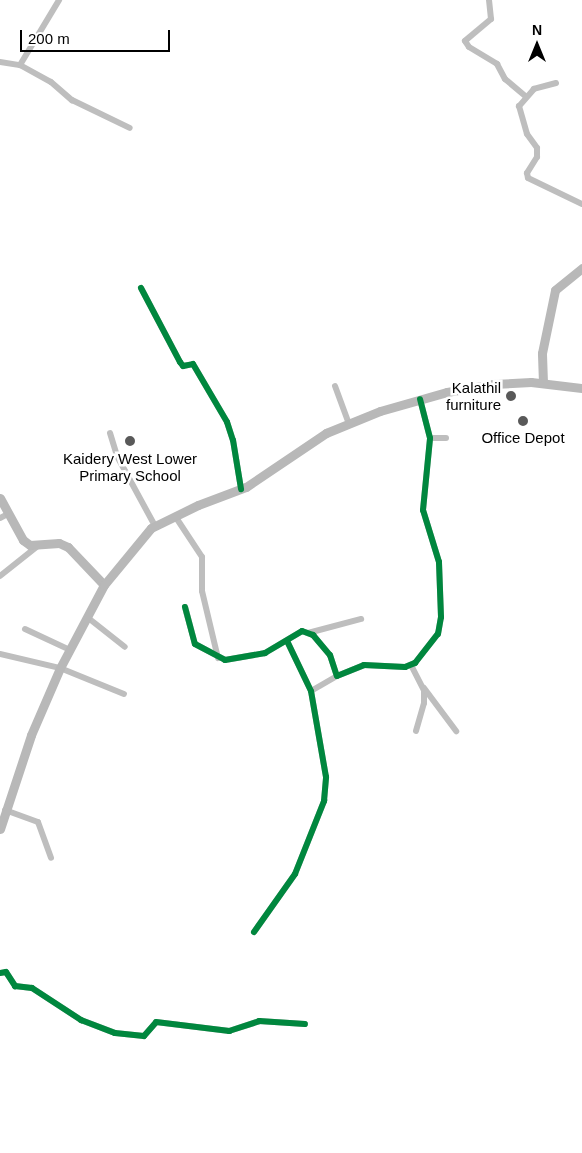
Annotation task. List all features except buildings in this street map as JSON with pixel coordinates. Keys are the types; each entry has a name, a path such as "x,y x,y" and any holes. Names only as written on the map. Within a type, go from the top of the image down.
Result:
{"main road":[{"path":"543,383 542,353 555,290 582,268"},
{"path":"0,829 31,735 60,668 104,585 134,546 155,526 265,477 305,445 349,424 420,399 492,384 543,383 582,388"},
{"path":"0,498 4,516 23,540 39,545 59,543 68,547 104,585"}],"street":[{"path":"20,65 59,0"},
{"path":"489,0 492,19 465,41 469,47 497,64 505,79 526,96"},
{"path":"0,62 20,65 51,82 72,100 130,128"},
{"path":"556,83 534,89 519,106 527,134 537,148 537,157 527,173 528,178 582,204"},
{"path":"141,288 180,362 183,366 193,364 226,422 234,440 241,489"},
{"path":"335,386 349,424"},
{"path":"311,691 337,676 364,665 405,667 411,665 438,634 441,617 439,562 424,510 430,438 420,399"},
{"path":"110,433 117,456 155,526"},
{"path":"430,438 446,438"},
{"path":"176,516 202,557 202,591 218,658"},
{"path":"0,576 39,545"},
{"path":"184,607 195,644 218,658 231,661 246,658 287,641 295,632 308,633 361,618"},
{"path":"87,617 125,647"},
{"path":"25,629 70,650"},
{"path":"308,633 330,655 337,676"},
{"path":"254,932 295,874 324,801 326,777 311,691 287,641"},
{"path":"0,654 60,668 124,694"},
{"path":"411,665 423,687 456,731"},
{"path":"416,731 424,704 423,687"},
{"path":"5,810 38,822 51,858"},
{"path":"0,973 6,972 15,986 32,988 81,1020 115,1033 144,1036 156,1022 229,1031 259,1021 304,1024"}],"cycle path":[{"path":"141,288 180,362 183,366 193,364 227,422 233,440 241,489"},
{"path":"185,607 195,644 225,660 265,653 302,631 313,635 330,655 337,676 364,665 405,667 415,663 438,634 441,617 439,562 423,510 430,438 420,399"},
{"path":"254,932 295,874 324,801 326,777 311,691 287,641"},
{"path":"0,973 6,972 15,986 32,988 81,1020 115,1033 144,1036 156,1022 229,1031 259,1021 305,1024"}],"place":[{"name":"Kalathil furniture","path":"511,396"},
{"name":"Office Depot","path":"523,421"},
{"name":"Kaidery West Lower Primary School","path":"130,441"}]}
